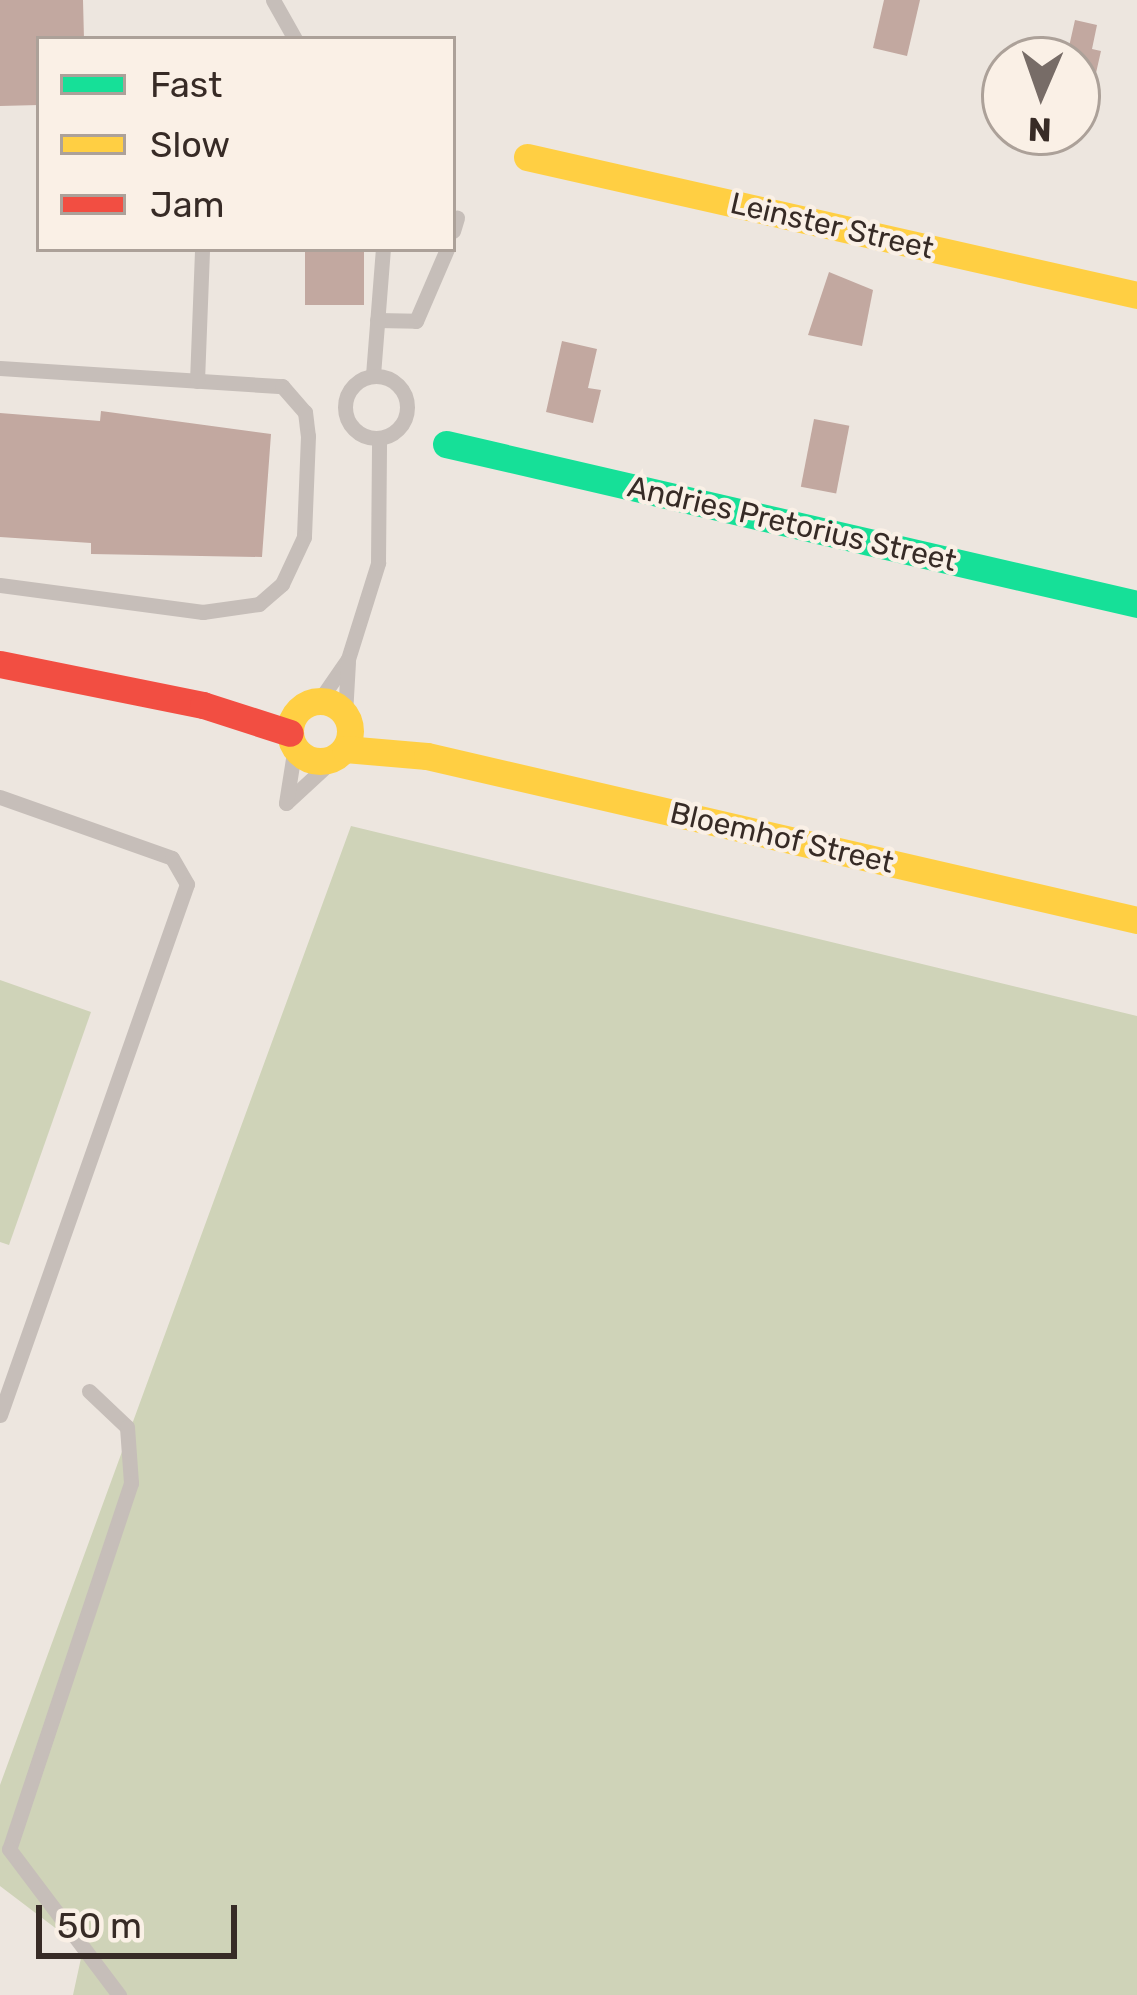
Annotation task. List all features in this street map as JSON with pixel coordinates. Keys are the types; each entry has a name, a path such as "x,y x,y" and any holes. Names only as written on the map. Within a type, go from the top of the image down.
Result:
{"street":[{"name":"Leinster Street","path":"527,157 1137,296"},
{"name":"Andries Pretorius Street","path":"446,444 1137,604"},
{"name":"Bloemhof Street","path":"0,664 301,722 428,756 1137,920"},
{"name":"Bloemhof Street","path":"301,722 309,759 344,736"}],"lane":[{"path":"273,0 293,36"},
{"path":"197,381 202,252"},
{"path":"373,375 382,252"},
{"path":"377,320 416,321 446,252"},
{"path":"0,368 282,386 305,412 304,537 282,584 233,613 0,585"},
{"path":"373,375 398,385 407,403 397,430 379,439 351,427 345,407 352,388 373,375"},
{"path":"348,658 301,722 286,802 344,736 348,658 378,562 379,439"},
{"path":"0,797 172,858 187,884 0,1415"},
{"path":"88,1391 127,1427 131,1483 9,1849 119,1995"}],"green space":[{"path":"351,826 1137,1016 1137,1995 73,1995 83,1949 0,1886 0,1785"},
{"path":"0,980 91,1012 9,1245 0,1242"}],"building":[{"path":"0,0 83,0 84,36 36,36 36,105 0,106"},
{"path":"884,0 920,0 907,56 873,48"},
{"path":"1075,20 1097,25 1095,36 1071,36"},
{"path":"305,252 364,252 364,305 305,305"},
{"path":"829,272 873,290 862,346 808,335"},
{"path":"562,341 597,349 588,388 601,390 593,423 546,412"},
{"path":"101,411 271,434 262,557 91,554 91,543 0,537 0,413 100,421"},
{"path":"814,419 849,426 836,494 801,487"}],"traffic: fast":[{"path":"446,444 1137,604"}],"traffic: slow":[{"path":"527,157 1137,295"},
{"path":"320,701 341,710 350,731 341,752 320,761 299,752 290,731 299,710 320,701"},
{"path":"345,749 427,756 1137,920"}],"traffic: jam":[{"path":"0,664 203,705 290,733"}]}
